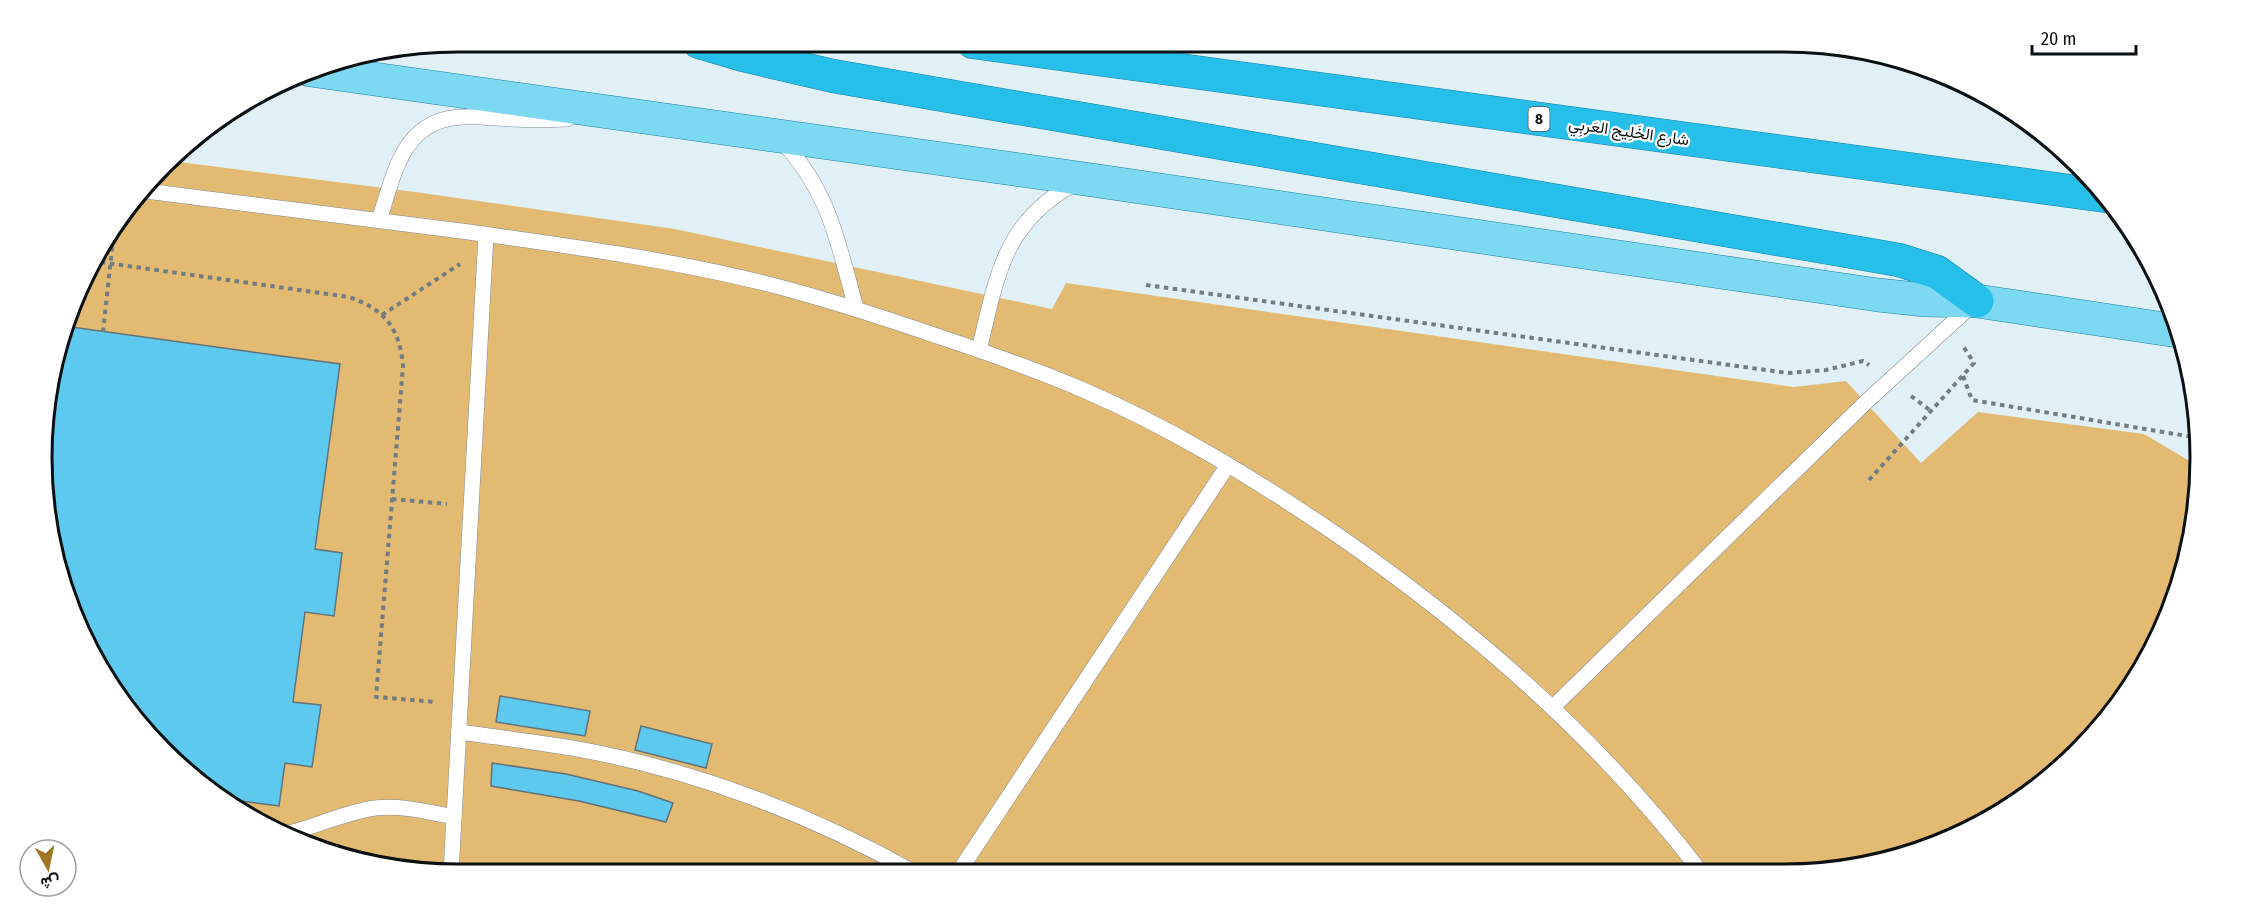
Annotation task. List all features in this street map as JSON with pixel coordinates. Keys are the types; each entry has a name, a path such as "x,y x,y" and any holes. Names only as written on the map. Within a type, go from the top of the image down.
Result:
{"highway":[{"path":"730,52 833,76 1899,260 1936,272 1977,301"},
{"name":"شارع الخَلِيج العَربِي","path":"1047,52 2092,194"}],"main road":[{"path":"331,73 1085,178 1878,295 1925,300 1977,301 2169,330"}],"lane":[{"path":"379,220 408,147 417,135 436,123 465,115 544,120 614,113"},
{"path":"777,136 812,178 825,203 835,229 856,308"},
{"path":"979,350 999,269 1010,245 1024,224 1041,206 1062,190 1085,178"},
{"path":"152,192 582,248 688,266 856,308 979,350 1090,393 1155,424 1298,508 1430,602 1553,707 1623,778 1694,864"},
{"path":"451,864 486,235"},
{"path":"1553,707 1890,381 1977,301"},
{"path":"964,864 1228,465"},
{"path":"459,732 573,748 685,776 793,813 845,836 898,864"},
{"path":"297,830 375,808 416,809 454,817"}],"path":[{"path":"103,332 113,246"},
{"path":"103,263 349,297 367,303 394,329 402,347 403,366 376,697 460,704"},
{"path":"382,315 459,264 484,265"},
{"path":"1146,285 1788,373 1826,370 1863,361 1932,411"},
{"path":"1869,480 1974,363 1949,326"},
{"path":"1963,376 1971,400 2189,436"},
{"path":"392,499 471,506"}],"shaded area":[{"path":"181,162 415,192 675,229 1052,309 1066,283 1794,387 1846,381 1921,463 1978,412 2144,434 2190,461 2186,511 2176,563 2159,613 2135,661 2106,705 2071,745 2031,780 1963,822 1889,850 1837,860 1784,864 458,864 405,860 353,850 279,822 233,795 211,780 171,745 136,705 94,637 74,588 60,537 52,458 60,379 83,303 107,255 136,211"}],"building":[{"path":"74,327 340,364 315,549 342,553 334,616 305,612 293,702 321,705 312,767 285,763 279,806 243,801 211,780 171,745 136,705 121,683 107,661 83,613 60,537 52,458 60,379"},
{"path":"500,696 590,711 585,736 496,722"},
{"path":"641,726 712,744 706,768 635,750"},
{"path":"492,763 566,774 638,791 673,803 666,822 579,801 491,786"}]}
